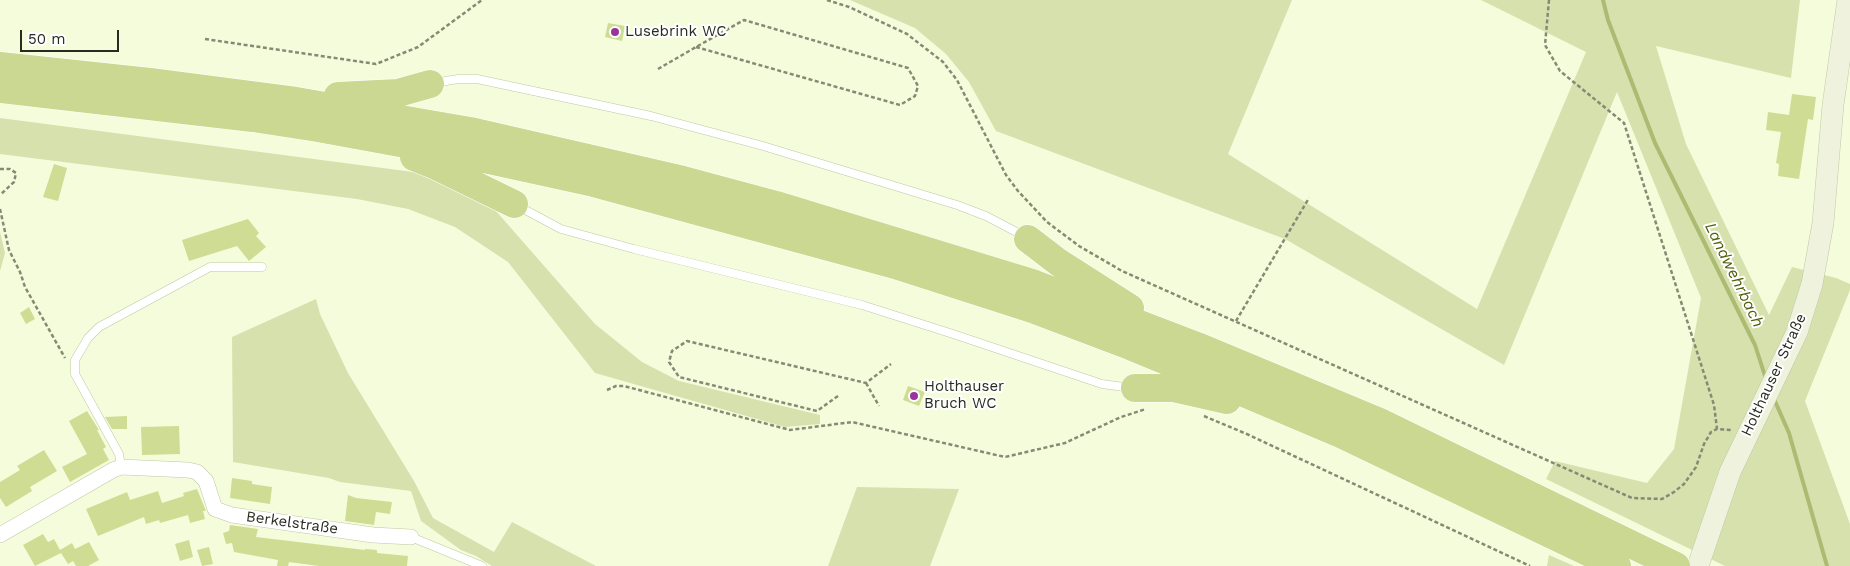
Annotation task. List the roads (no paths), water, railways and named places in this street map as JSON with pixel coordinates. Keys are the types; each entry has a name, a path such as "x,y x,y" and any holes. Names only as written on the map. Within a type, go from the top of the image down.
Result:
{"highway":[{"path":"0,66 204,89 354,110 470,131 683,180 776,205 1035,284 1196,346 1382,423 1676,566"},
{"path":"204,89 251,84 344,97 398,93 430,84"},
{"path":"0,89 189,110 318,128 471,156 590,182 895,266 1032,309 1130,346 1341,434 1618,566"},
{"path":"318,128 359,147 410,156 434,165 514,204"},
{"path":"1028,239 1058,262 1130,309 1196,346"},
{"path":"1143,398 1174,388 1197,392 1341,434"}],"street":[{"name":"Holthauser Straße","path":"1700,559 1730,472 1797,332 1810,294 1823,223 1833,105 1848,0"},
{"name":"Berkelstraße","path":"0,535 121,467 196,472 206,481 215,509 232,515 373,535 411,537"}],"lane":[{"path":"430,84 458,79 477,79 651,116 763,146 948,203 986,216 1028,239"},
{"path":"514,204 561,229 634,249 862,305 1143,398"},
{"path":"121,467 119,454 75,374 76,360 88,338 99,327 210,267 262,266"},
{"name":"Berkelstraße","path":"411,537 482,566"}],"waterway":[{"name":"Landwehrbach","path":"1603,0 1608,20 1655,143 1755,345 1766,379"},
{"name":"Landwehrbach","path":"1774,399 1789,433 1827,566"}],"place":[{"name":"Lusebrink WC","path":"615,32"},
{"name":"Holthauser Bruch WC","path":"914,396"}]}
